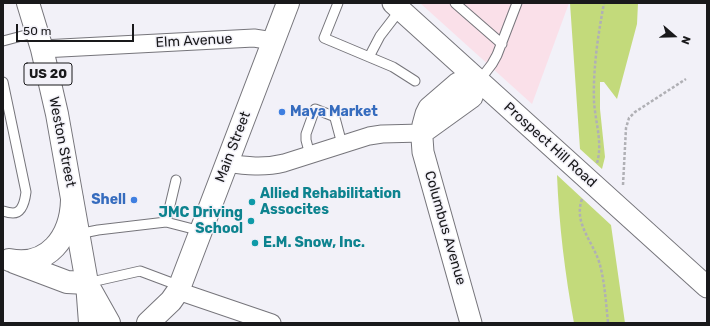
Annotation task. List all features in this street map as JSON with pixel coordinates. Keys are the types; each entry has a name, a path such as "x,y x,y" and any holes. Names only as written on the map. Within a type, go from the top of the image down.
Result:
{"main road":[{"name":"Weston Street","path":"28,3 39,40 57,114 87,283 90,323"},
{"name":"Main Street","path":"171,323 179,288 288,3"},
{"path":"6,259 27,261 40,258 50,252 61,239 67,226 71,213 72,199"},
{"path":"6,259 61,280 73,283 87,283"},
{"name":"Weston Street","path":"87,283 109,323"},
{"name":"Main Street","path":"148,323 170,301 179,288"}],"street":[{"name":"Prospect Hill Road","path":"396,6 477,82 707,287"},
{"name":"Elm Avenue","path":"39,40 254,38 273,41"},
{"name":"Columbus Avenue","path":"471,323 423,152 422,133 426,114 432,105 458,84 477,82"},
{"path":"227,163 251,166 271,166 375,134 422,133"},
{"path":"179,288 272,323"}],"lane":[{"path":"338,3 324,38 393,67 415,81"},
{"path":"455,3 502,44"},
{"path":"477,82 492,64 497,55 517,3"},
{"path":"369,57 396,6"},
{"path":"3,41 39,40"},
{"path":"3,82 26,192 22,206 16,212 13,213 3,211"},
{"path":"310,155 306,134 315,109 334,117 342,144"},
{"path":"166,222 176,180"},
{"path":"78,234 98,230 166,222 200,231"},
{"path":"87,283 140,271 179,288"}],"path":[{"path":"595,166 599,145 594,102 595,75 599,30 604,3"},
{"path":"623,185 626,128 629,118 635,112 686,79"},
{"path":"584,195 579,209 580,218 586,235 596,253 600,266 608,323"}],"shaded area":[{"path":"420,3 569,3 532,104"}],"green space":[{"path":"570,3 638,3 637,24 617,99 604,82 600,82 600,109 605,157 602,169 580,149"},
{"path":"557,175 611,225 625,323 574,323 563,249"}],"place":[{"name":"Maya Market","path":"282,112"},
{"name":"Shell","path":"134,200"},
{"name":"Allied Rehabilitation Assocites","path":"252,202"},
{"name":"JMC Driving School","path":"251,221"},
{"name":"E.M. Snow, Inc.","path":"255,243"}]}
